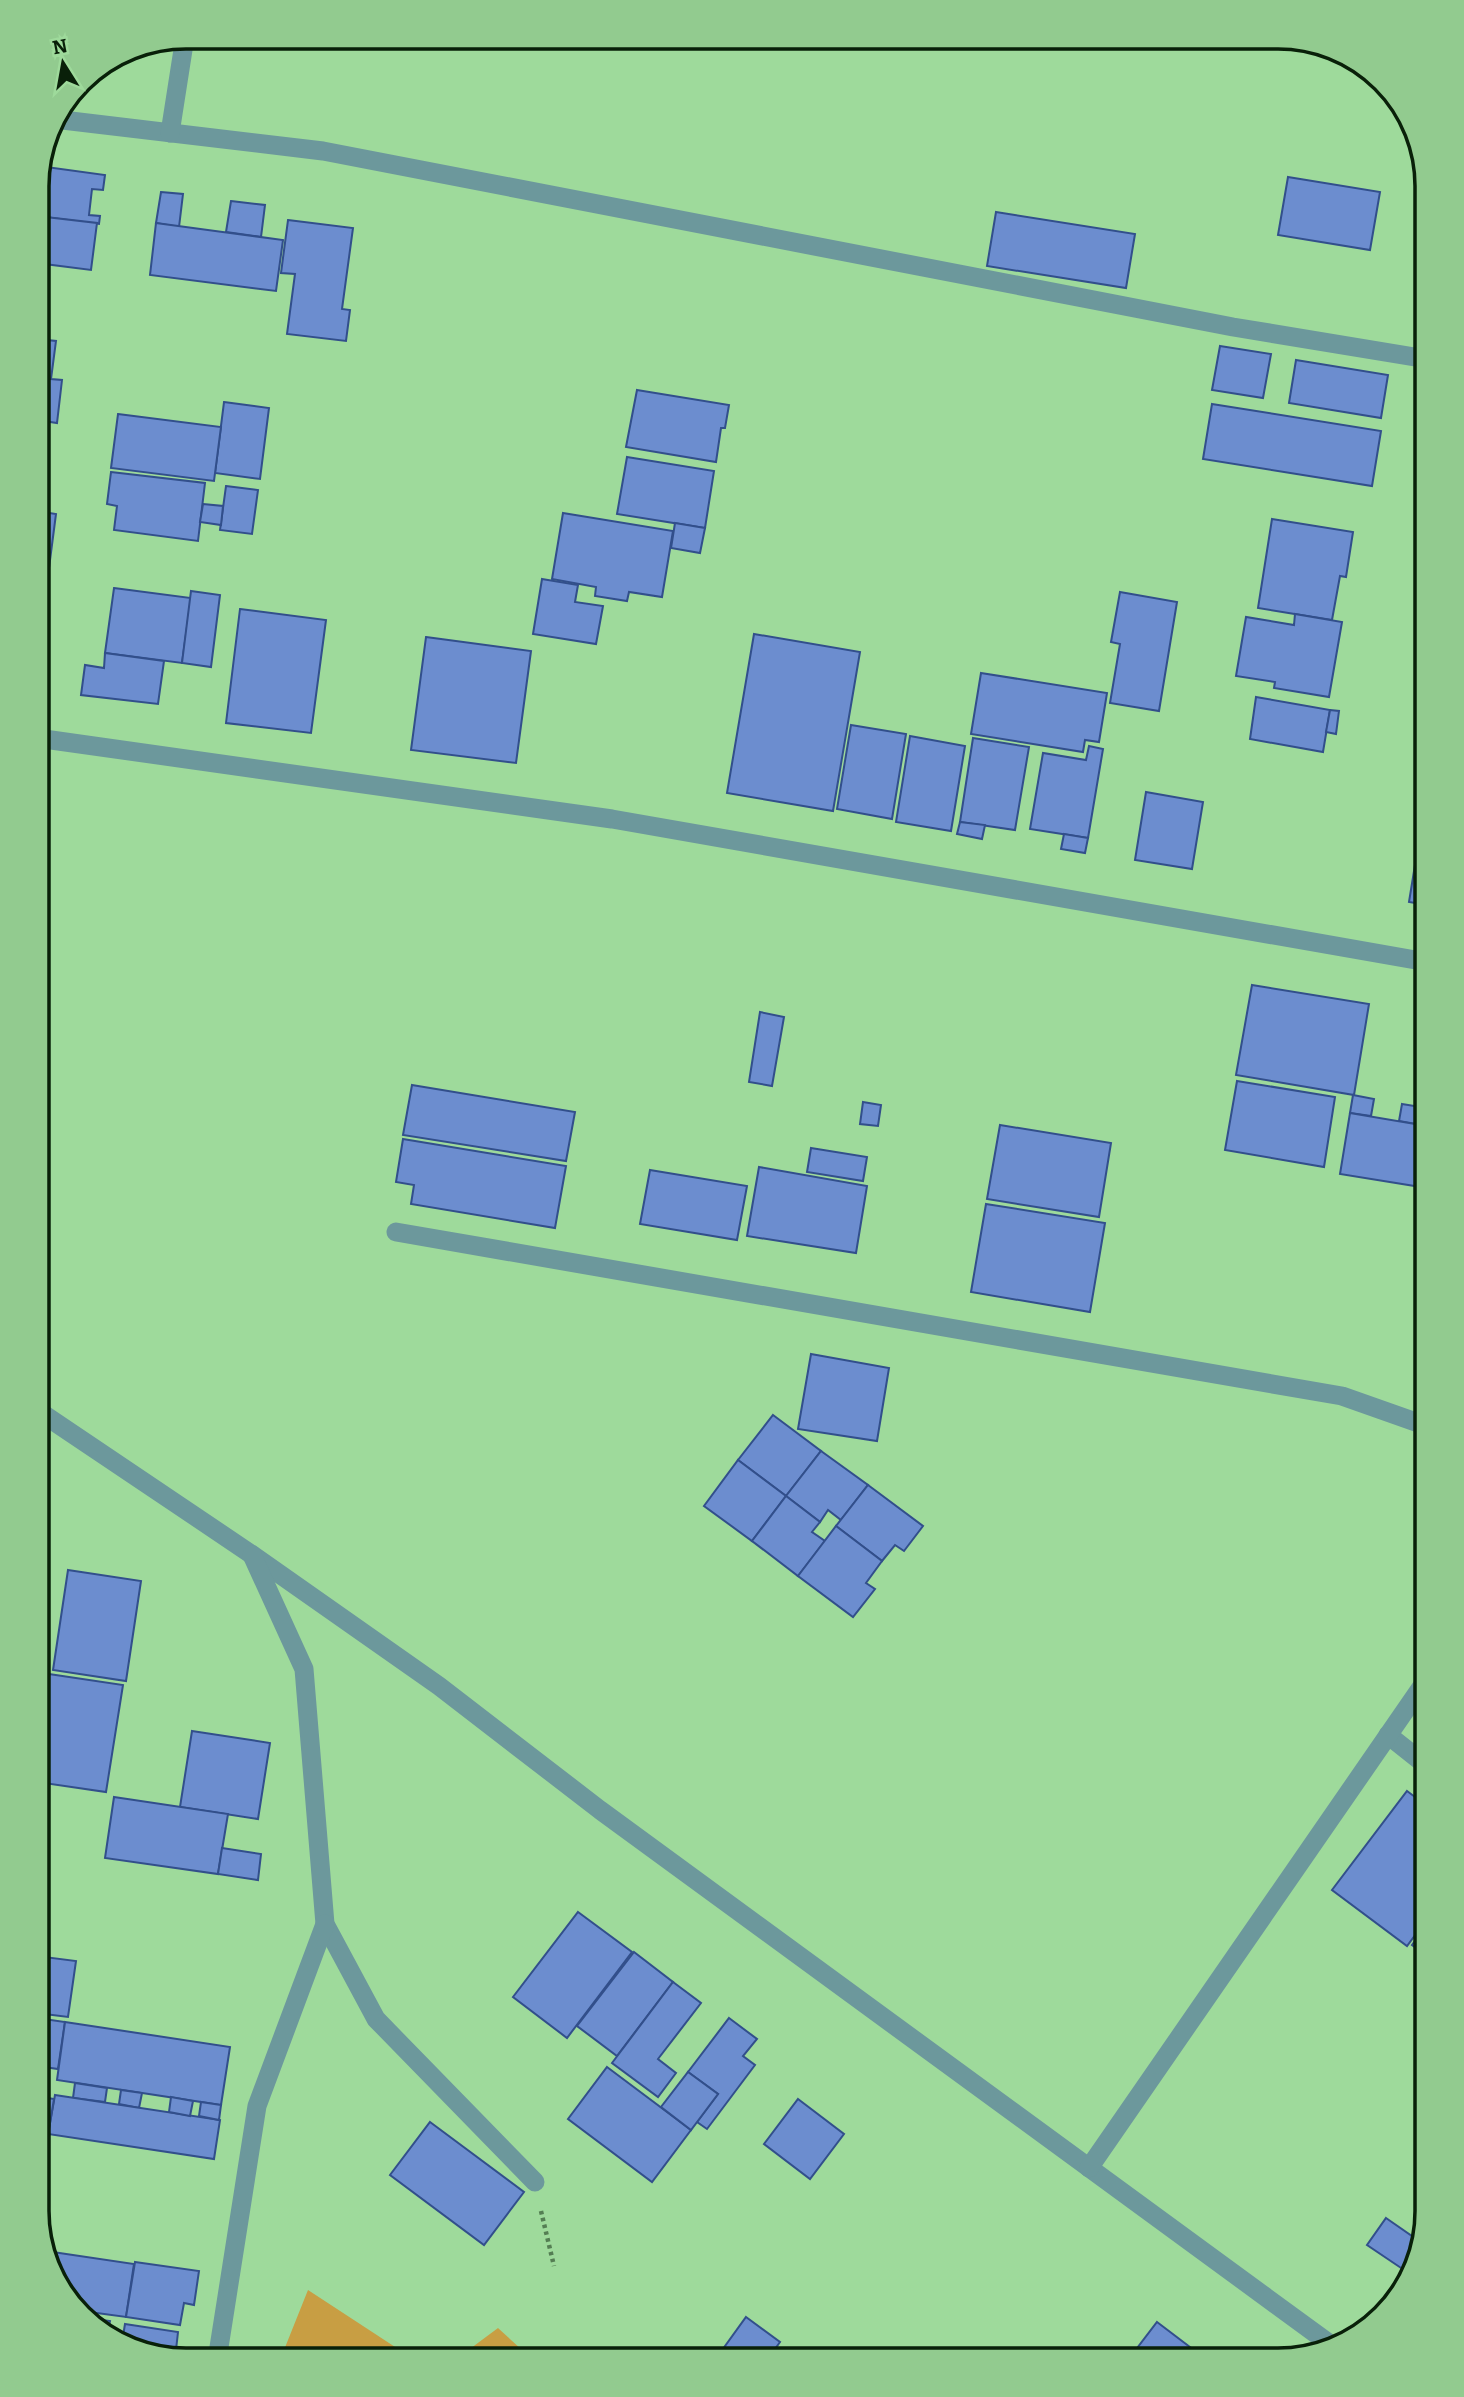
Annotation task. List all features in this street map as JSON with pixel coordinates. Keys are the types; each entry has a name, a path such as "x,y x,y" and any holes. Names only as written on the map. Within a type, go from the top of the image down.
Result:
{"street":[{"path":"170,133 183,49"},
{"path":"65,120 323,151 1233,327 1415,357"},
{"path":"49,740 612,819 1415,960"},
{"path":"396,1232 1342,1396 1415,1422"},
{"path":"49,1418 251,1554 439,1686 600,1810 1324,2340"},
{"path":"251,1554 304,1669 325,1924 376,2019 535,2182"},
{"path":"1089,2168 1415,1696"},
{"path":"1388,1735 1415,1756"},
{"path":"219,2348 257,2106 325,1924"}],"path":[{"path":"535,2182 554,2266"}],"shaded area":[{"path":"308,2290 397,2348 285,2348"},
{"path":"498,2328 520,2348 471,2348"}],"building":[{"path":"50,168 105,175 103,190 92,189 89,215 100,216 99,224 49,218"},
{"path":"1288,177 1380,192 1370,250 1278,235"},
{"path":"161,192 183,194 179,227 156,223"},
{"path":"231,201 265,205 261,237 226,232"},
{"path":"996,212 1135,234 1126,288 987,266"},
{"path":"49,217 97,223 91,270 49,265"},
{"path":"288,220 353,228 342,309 350,310 346,341 287,334 295,274 281,273"},
{"path":"156,223 283,240 276,291 150,275"},
{"path":"49,340 56,341 51,379 62,380 57,423 49,422"},
{"path":"1220,346 1271,354 1263,398 1212,390"},
{"path":"1296,360 1388,375 1381,418 1289,403"},
{"path":"637,390 729,405 725,428 721,428 716,462 626,447"},
{"path":"224,402 269,408 260,479 215,473"},
{"path":"1212,404 1381,431 1372,486 1203,459"},
{"path":"118,414 221,427 214,481 111,468"},
{"path":"627,457 714,471 705,528 617,514"},
{"path":"111,472 205,483 198,541 114,530 117,506 107,504"},
{"path":"226,486 258,490 252,534 220,530"},
{"path":"203,504 223,506 221,525 200,522"},
{"path":"49,513 56,514 49,568"},
{"path":"563,513 673,531 662,597 629,592 627,601 595,596 596,587 552,579"},
{"path":"1272,519 1353,532 1346,577 1340,576 1332,620 1258,608"},
{"path":"675,523 705,528 700,553 671,548"},
{"path":"542,579 578,585 575,602 603,606 596,644 533,634"},
{"path":"114,588 191,598 182,663 105,653"},
{"path":"191,591 220,595 211,667 182,663"},
{"path":"1120,592 1177,602 1159,711 1110,703 1120,644 1111,642"},
{"path":"240,609 326,620 311,733 226,723"},
{"path":"1295,614 1342,622 1329,697 1274,688 1275,682 1236,676 1246,617 1294,625"},
{"path":"754,634 860,652 833,811 727,793"},
{"path":"426,637 531,651 516,763 411,750"},
{"path":"105,653 164,661 158,704 81,695 85,665 104,668"},
{"path":"981,673 1107,693 1099,742 1085,740 1083,752 971,734"},
{"path":"1256,697 1330,710 1323,752 1250,739"},
{"path":"1330,710 1339,711 1336,734 1326,732"},
{"path":"851,725 906,734 892,819 837,809"},
{"path":"910,736 965,746 951,831 896,822"},
{"path":"973,738 1029,747 1015,830 960,822"},
{"path":"1089,746 1103,749 1088,838 1030,829 1043,753 1086,760"},
{"path":"1146,792 1203,802 1192,869 1135,860"},
{"path":"960,822 985,825 982,839 957,834"},
{"path":"1064,834 1088,838 1085,853 1061,849"},
{"path":"1415,865 1415,903 1409,902"},
{"path":"1252,985 1369,1004 1354,1095 1236,1075"},
{"path":"760,1012 784,1017 772,1086 749,1082"},
{"path":"1237,1081 1335,1097 1324,1167 1225,1150"},
{"path":"412,1085 575,1112 566,1161 403,1135"},
{"path":"1353,1095 1374,1099 1371,1116 1350,1113"},
{"path":"863,1102 881,1105 878,1126 860,1124"},
{"path":"1402,1104 1415,1106 1415,1124 1399,1121"},
{"path":"1350,1113 1415,1124 1415,1186 1340,1174"},
{"path":"1000,1125 1111,1143 1099,1217 987,1199"},
{"path":"403,1139 566,1166 555,1228 411,1204 414,1185 396,1182"},
{"path":"811,1148 867,1157 863,1181 807,1172"},
{"path":"759,1167 867,1186 856,1253 747,1236"},
{"path":"650,1170 747,1186 737,1240 640,1224"},
{"path":"986,1204 1105,1223 1090,1312 971,1292"},
{"path":"811,1354 889,1368 877,1441 798,1429"},
{"path":"773,1415 821,1451 786,1496 738,1460"},
{"path":"821,1451 868,1485 841,1520 828,1510 820,1522 786,1496"},
{"path":"738,1460 786,1496 752,1541 704,1506"},
{"path":"868,1485 923,1526 904,1551 895,1545 882,1561 836,1526"},
{"path":"786,1496 820,1522 812,1532 825,1541 798,1576 752,1541"},
{"path":"836,1526 882,1561 866,1583 875,1589 853,1617 798,1576"},
{"path":"68,1570 141,1581 126,1681 53,1670"},
{"path":"49,1674 123,1685 106,1792 49,1784"},
{"path":"192,1731 270,1743 258,1819 180,1807"},
{"path":"1407,1791 1415,1797 1415,1935 1407,1946 1332,1890"},
{"path":"114,1797 228,1814 218,1874 105,1858"},
{"path":"222,1848 261,1854 258,1880 218,1874"},
{"path":"578,1912 632,1952 567,2038 513,1997"},
{"path":"634,1952 673,1982 617,2056 577,2026"},
{"path":"49,1958 76,1961 68,2017 49,2015"},
{"path":"673,1982 701,2003 658,2059 676,2073 658,2097 612,2063"},
{"path":"729,2018 757,2039 743,2056 755,2065 707,2129 697,2122 718,2094 688,2072"},
{"path":"49,2020 65,2022 58,2069 49,2068"},
{"path":"65,2022 230,2047 221,2105 57,2080"},
{"path":"607,2067 691,2130 652,2182 568,2119"},
{"path":"688,2072 718,2094 691,2130 661,2107"},
{"path":"75,2083 107,2088 105,2102 73,2098"},
{"path":"121,2090 142,2093 139,2108 119,2104"},
{"path":"55,2095 220,2120 214,2159 49,2134"},
{"path":"171,2097 193,2101 190,2116 169,2112"},
{"path":"49,2098 54,2099 49,2129"},
{"path":"798,2099 844,2134 810,2179 764,2144"},
{"path":"201,2102 221,2105 219,2120 199,2116"},
{"path":"430,2122 524,2192 484,2245 390,2175"},
{"path":"1386,2218 1412,2236 1403,2269 1367,2245"},
{"path":"56,2252 134,2264 126,2317 95,2313 72,2287"},
{"path":"135,2262 199,2271 194,2305 184,2303 180,2325 126,2317"},
{"path":"746,2317 780,2342 776,2348 724,2348"},
{"path":"1157,2322 1191,2348 1137,2348"},
{"path":"125,2324 178,2332 176,2348 142,2341 123,2333"}]}
